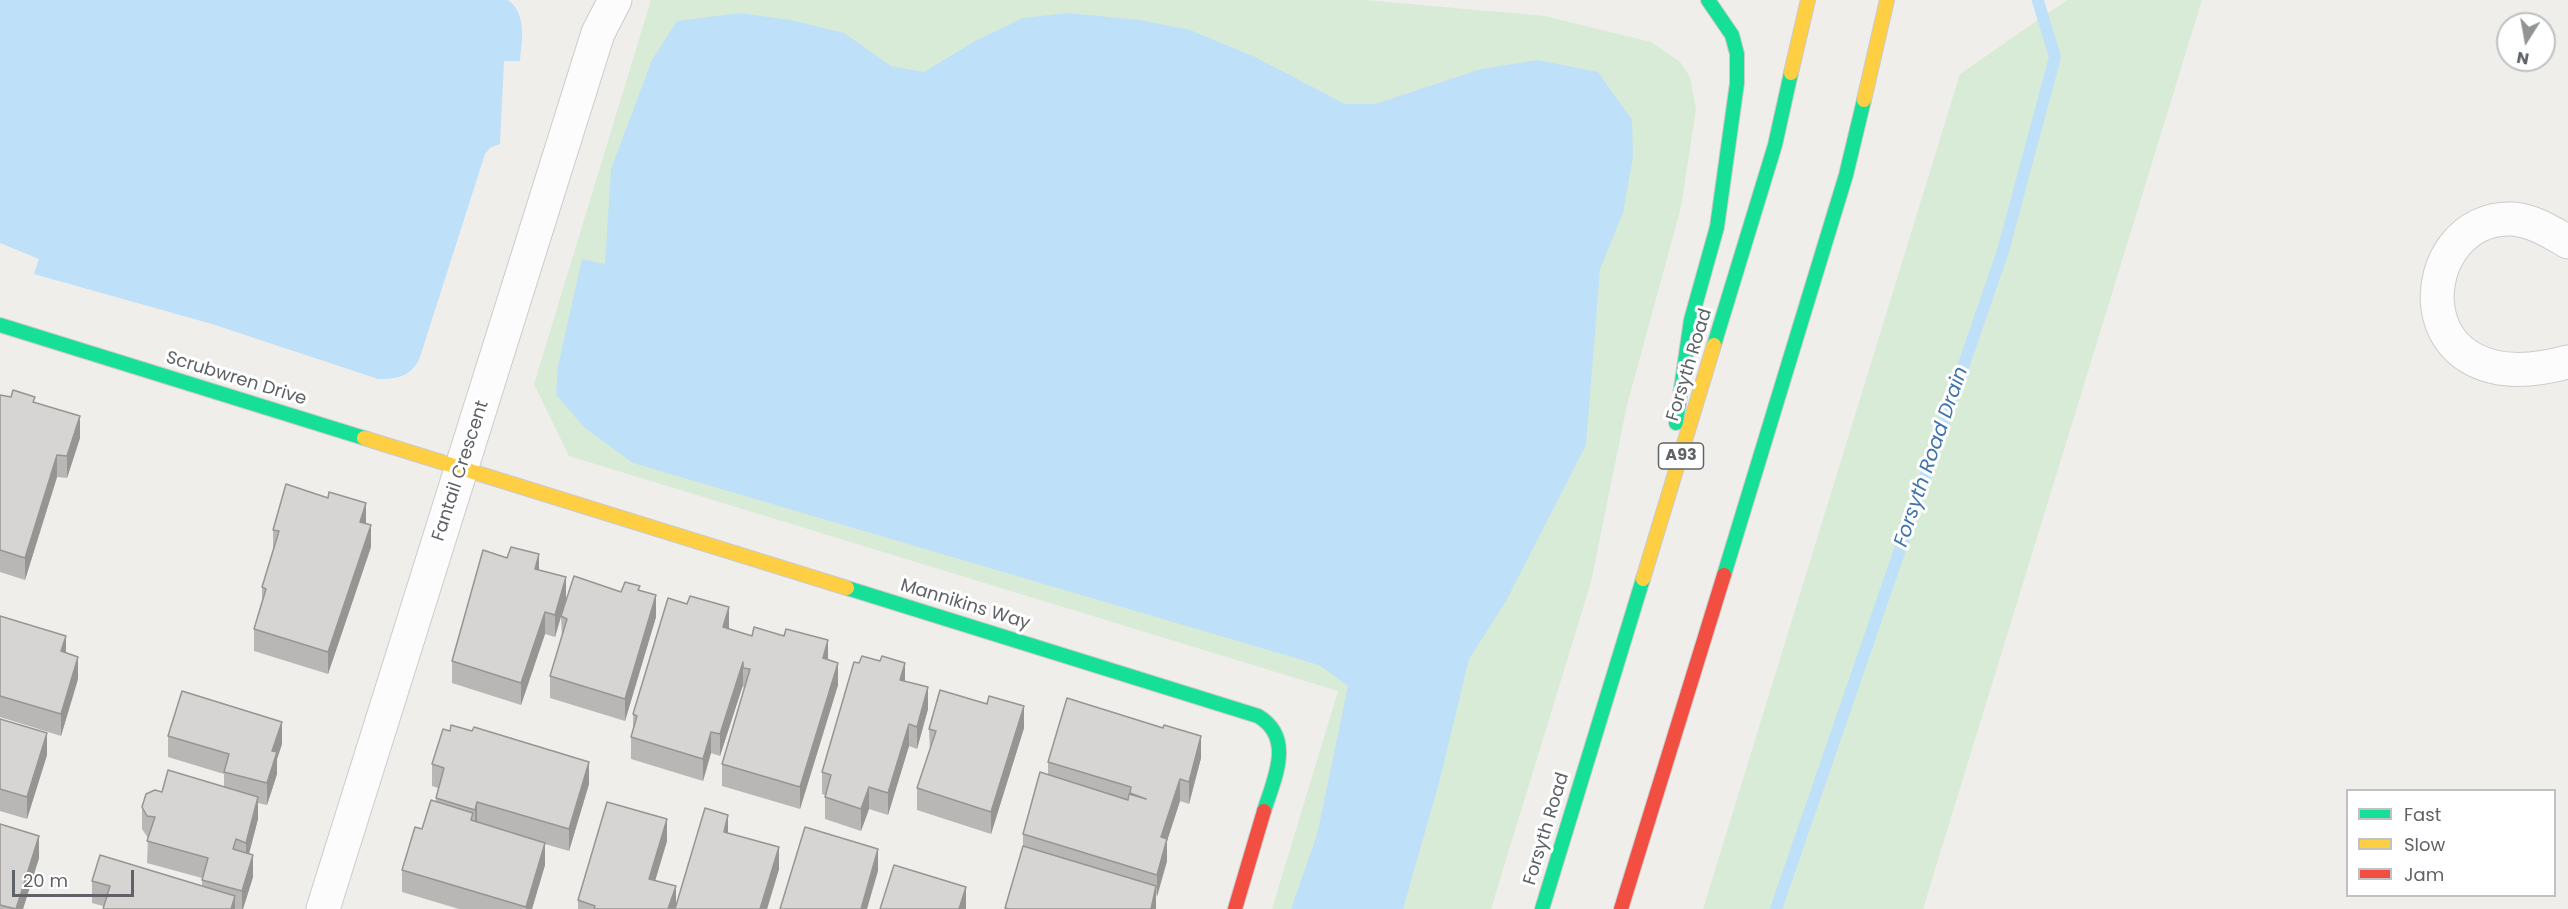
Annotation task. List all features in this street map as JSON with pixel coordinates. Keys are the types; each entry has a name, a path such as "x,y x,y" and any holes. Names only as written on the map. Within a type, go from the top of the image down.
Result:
{"main road":[{"path":"1671,488 1682,375 1691,320 1717,227 1737,83 1737,54 1732,35 1716,8 1708,0"},
{"name":"Forsyth Road","path":"1542,909 1775,145 1808,0"},
{"path":"1621,909 1846,175 1887,0"},
{"name":"Scrubwren Drive","path":"0,325 462,467"},
{"name":"Mannikins Way","path":"462,467 1234,707 1265,720 1274,729 1279,742 1280,759 1235,909"}],"street":[{"name":"Fantail Crescent","path":"598,33 599,0"},
{"name":"Fantail Crescent","path":"323,909 462,467 477,426 598,33 615,0"},
{"path":"2568,242 2529,222 2514,219 2484,225 2465,237 2449,256 2439,278 2436,298 2439,319 2448,339 2458,349 2481,362 2508,369 2524,369 2568,362"}],"green space":[{"path":"651,0 1365,0 1545,16 1651,42 1680,62 1690,77 1696,109 1681,207 1627,405 1591,582 1491,909 1272,909 1338,691 569,456 534,384"},
{"path":"2067,0 2202,0 1923,909 1703,909 1960,74"}],"water":[{"path":"0,0 508,0 518,12 521,20 522,45 520,61 504,61 500,144 490,148 485,154 419,360 415,366 402,376 378,379 212,324 34,274 39,259 0,243"},
{"path":"740,13 791,20 844,33 891,66 924,72 975,41 1023,18 1068,13 1140,20 1190,30 1255,57 1345,104 1375,104 1481,69 1538,60 1598,72 1632,120 1633,157 1623,213 1600,269 1586,445 1506,601 1469,659 1439,783 1403,909 1291,909 1317,835 1348,686 1319,665 633,463 585,428 556,395 558,366 582,259 605,264 611,169 652,60 677,21"}],"building":[{"path":"13,390 35,397 33,402 80,416 67,456 57,455 25,558 0,550 0,395 11,397"},
{"path":"286,484 328,498 329,492 366,503 360,522 371,525 328,652 254,629 266,589 262,587 279,531 273,530"},
{"path":"511,547 539,554 535,569 566,577 555,615 545,612 521,683 452,661 483,550 507,558"},
{"path":"574,576 621,592 625,582 640,586 638,590 656,595 625,699 550,676 567,619 561,616"},
{"path":"690,596 729,607 723,627 752,636 754,627 784,636 786,629 828,640 823,658 838,663 800,787 722,764 750,669 743,668 743,662 720,734 711,732 703,759 631,737 637,716 633,714 668,598 687,604"},
{"path":"0,616 66,636 61,651 78,657 61,714 0,696"},
{"path":"862,656 880,661 882,656 905,663 900,680 928,687 917,727 909,724 888,793 869,787 861,809 825,797 831,775 822,772 854,662 859,663"},
{"path":"940,690 987,704 989,696 1024,706 991,812 917,788 936,731 929,729"},
{"path":"182,691 282,722 272,751 277,752 267,783 224,772 229,754 168,736"},
{"path":"1067,698 1163,728 1164,725 1201,736 1189,782 1180,779 1161,837 1167,839 1157,875 1023,834 1040,772 1128,800 1129,794 1146,799 1130,793 1131,787 1048,762"},
{"path":"0,719 47,733 27,797 0,789"},
{"path":"451,725 472,731 474,727 589,762 569,829 477,802 475,810 436,798 444,768 432,764 443,729 450,731"},
{"path":"168,770 258,797 246,843 236,839 233,849 253,855 242,891 202,880 208,858 147,841 155,817 147,816 142,807 146,794 155,790 162,792"},
{"path":"431,800 473,813 471,820 545,843 526,907 402,870 415,827 422,829"},
{"path":"607,802 667,819 649,879 676,886 668,909 594,909 595,906 578,900"},
{"path":"705,808 728,815 724,832 779,847 760,909 675,909"},
{"path":"0,824 39,836 16,909 0,905"},
{"path":"805,827 878,849 861,909 780,909"},
{"path":"1023,846 1156,886 1151,909 1005,908"},
{"path":"100,855 235,896 231,909 103,909 110,886 92,881"},
{"path":"894,865 966,887 959,909 880,909"}],"waterway":[{"name":"Forsyth Road Drain","path":"1776,909 2003,251 2055,57 2038,1"}],"traffic: fast":[{"path":"1676,423 1691,320 1717,227 1737,83 1737,54 1732,35 1708,0"},
{"path":"1714,345 1775,145 1791,73"},
{"path":"1724,575 1846,175 1864,100"},
{"path":"0,325 364,438"},
{"path":"1542,909 1643,579"},
{"path":"847,588 1258,716 1269,725 1276,736 1279,747 1276,773 1264,811"}],"traffic: slow":[{"path":"1791,73 1808,0"},
{"path":"1864,100 1887,0"},
{"path":"1643,579 1714,345"},
{"path":"364,438 847,588"}],"traffic: jam":[{"path":"1621,909 1724,575"},
{"path":"1235,909 1264,811"}]}
